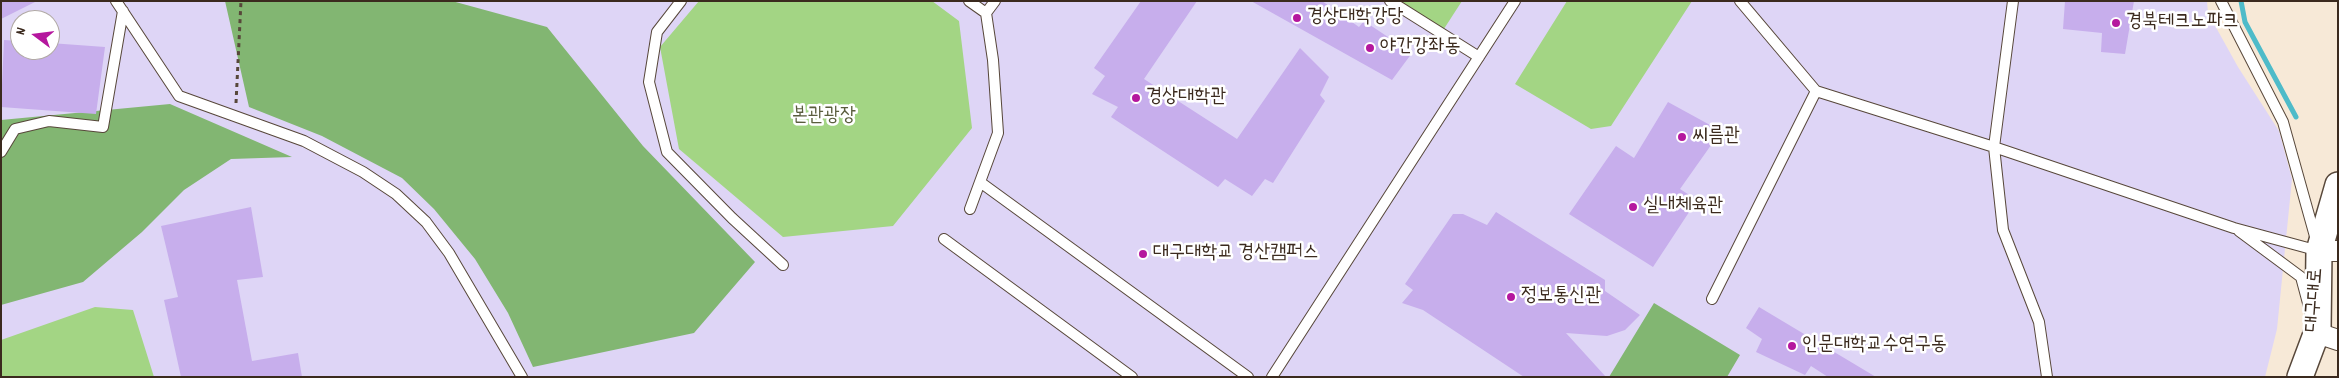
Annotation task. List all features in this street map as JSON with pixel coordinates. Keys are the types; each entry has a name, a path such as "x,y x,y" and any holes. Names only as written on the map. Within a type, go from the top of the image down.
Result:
{"street":[{"name":"대구대로","path":"2300,377 2324,334 2328,251 2338,185"}],"lane":[{"path":"116,1 179,96 304,142 363,172 396,194 426,222 448,253 522,377"},
{"path":"680,1 657,32 649,82 667,152 732,218 783,265"},
{"path":"969,1 986,12"},
{"path":"970,209 998,133 993,60 986,12 995,1"},
{"path":"1390,1 1479,57"},
{"path":"1272,377 1515,1"},
{"path":"1740,1 1816,92 1994,147 2234,228 2328,251"},
{"path":"2012,1 1994,147 2003,230 2039,322 2047,377"},
{"path":"2221,1 2283,122 2328,251"},
{"path":"1,152 15,129 49,121 103,127 123,11"},
{"path":"1712,299 1816,92"},
{"path":"980,182 1248,377"},
{"path":"2234,228 2301,277 2310,310 2324,334"},
{"path":"944,239 1132,377"}],"path":[{"path":"235,116 241,1"}],"shaded area":[{"name":"대구대학교 경산캠퍼스","path":"1,1 2207,1 2208,13 2238,67 2279,131 2292,179 2277,329 2265,377 1,377"}],"green space":[{"path":"225,1 452,1 547,27 643,146 755,262 694,333 533,367 508,313 475,259 434,209 402,178 322,136 249,107"},
{"name":"본관광장","path":"699,1 932,1 959,21 972,128 893,226 783,237 679,149 660,47"},
{"path":"1386,1 1462,1 1440,35"},
{"path":"1567,1 1692,1 1611,126 1591,129 1515,84"},
{"path":"170,104 292,157 231,159 184,190 142,232 83,282 1,305 1,120"},
{"path":"1654,303 1740,355 1727,377 1609,377"},
{"path":"95,307 133,310 154,377 1,377 1,340"}],"building":[{"path":"1,1 37,1 19,10 10,10 10,14 1,19"},
{"name":"경상대학관","path":"1141,1 1197,1 1144,79 1237,139 1300,48 1329,77 1320,95 1325,101 1273,183 1265,179 1252,196 1225,179 1218,187 1111,117 1118,107 1092,94 1105,76 1094,68"},
{"path":"1251,1 1322,1 1359,27 1364,21 1412,53 1392,80"},
{"name":"경북테크노파크","path":"2065,1 2134,1 2125,54 2101,52 2102,33 2063,29"},
{"path":"4,40 10,40 10,60 60,60 60,44 105,47 96,114 1,107"},
{"name":"실내체육관","path":"1668,102 1721,131 1680,189 1697,200 1653,267 1569,214 1616,146 1634,158"},
{"path":"251,207 263,277 237,280 252,361 298,353 302,377 181,377 164,300 178,297 161,226"},
{"name":"정보통신관","path":"1496,212 1605,280 1605,291 1640,315 1625,330 1607,336 1566,333 1606,377 1524,377 1423,310 1402,303 1413,290 1405,284 1453,214 1463,214 1487,225"},
{"name":"인문대학교수연구동","path":"1759,307 1876,377 1828,377 1811,366 1805,375 1756,352 1762,339 1746,328"}],"waterway":[{"path":"2241,1 2245,22 2296,117"}],"place":[{"name":"경상대학강당","path":"1297,18"},
{"name":"경북테크노파크","path":"2116,23"},
{"name":"야간강좌동","path":"1370,48"},
{"name":"경상대학관","path":"1136,98"},
{"name":"씨름관","path":"1682,137"},
{"name":"실내체육관","path":"1633,207"},
{"name":"대구대학교 경산캠퍼스","path":"1143,254"},
{"name":"정보통신관","path":"1511,297"},
{"name":"인문대학교수연구동","path":"1792,346"}]}
